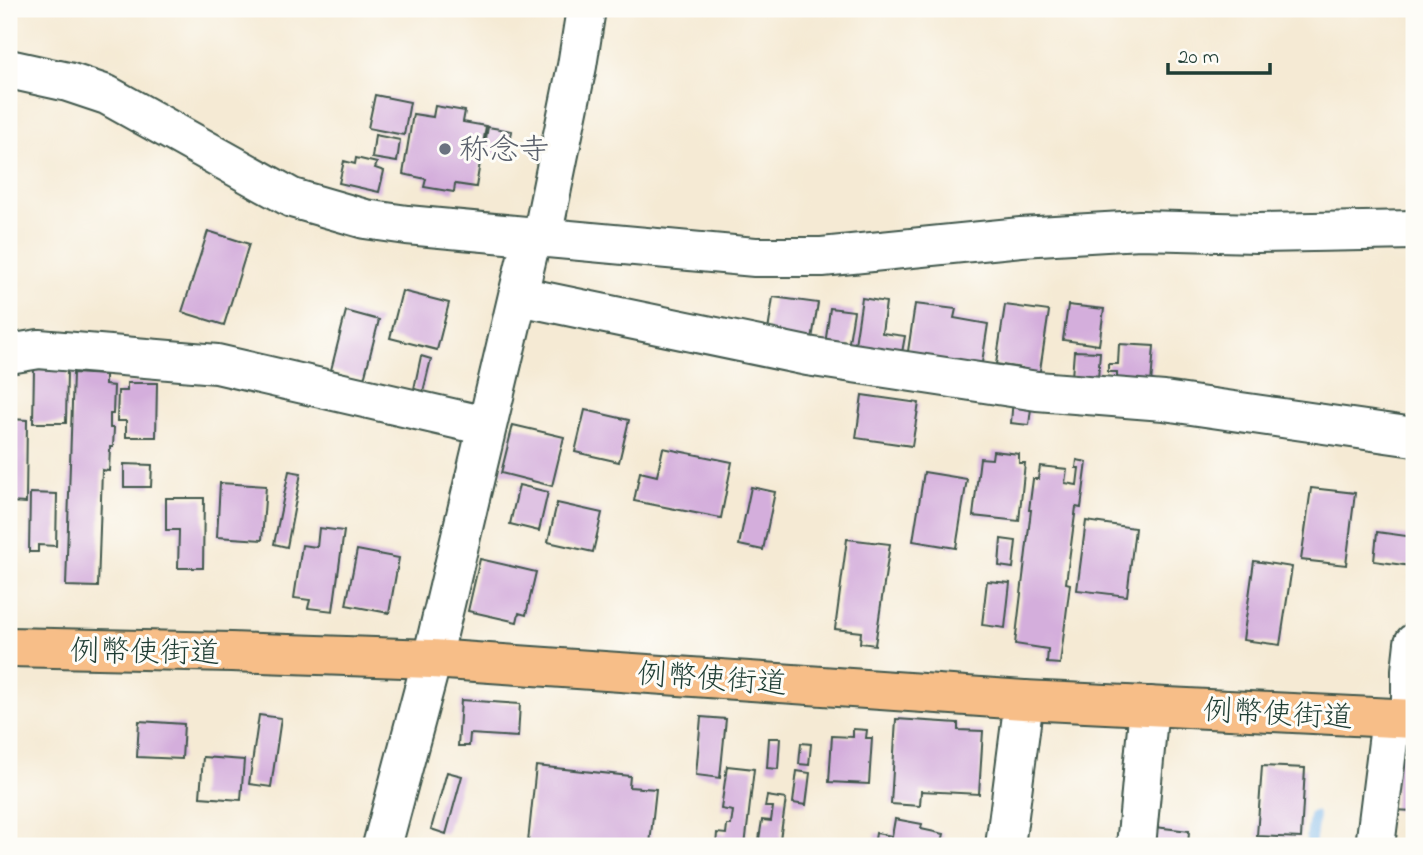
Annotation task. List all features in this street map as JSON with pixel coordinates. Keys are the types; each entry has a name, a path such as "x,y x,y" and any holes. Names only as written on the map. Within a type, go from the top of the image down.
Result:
{"main road":[{"name":"例幣使街道","path":"9,647 432,659 1024,700 1405,719"}],"street":[{"path":"382,846 432,659 519,296 537,237 577,66 586,9"},
{"path":"9,69 68,82 107,95 292,198 365,219 407,225 755,257 822,257 1076,233 1140,230 1257,233 1414,230"},
{"path":"519,296 807,356 1037,391 1164,401 1414,437"},
{"path":"9,354 39,349 217,363 486,426"},
{"path":"1375,846 1405,719 1414,643"},
{"path":"1005,846 1024,700"},
{"path":"1136,846 1149,706"}],"building":[{"path":"375,95 410,102 404,135 368,128"},
{"path":"435,106 465,111 463,122 486,126 476,187 455,184 454,192 424,187 426,179 403,174 413,114 433,117"},
{"path":"488,127 512,131 507,159 483,155"},
{"path":"375,135 400,140 397,162 372,158"},
{"path":"356,158 377,163 375,168 384,171 379,192 339,183 344,161 355,164"},
{"path":"208,231 249,244 224,325 182,312"},
{"path":"402,291 449,303 437,350 390,338"},
{"path":"773,297 818,303 811,345 767,338"},
{"path":"862,298 886,302 882,333 905,336 901,358 854,351"},
{"path":"915,304 956,309 954,318 988,324 981,369 907,358"},
{"path":"1005,305 1049,311 1039,377 1021,375 1022,368 996,364"},
{"path":"1068,305 1104,309 1099,345 1063,340"},
{"path":"830,308 854,311 848,348 825,345"},
{"path":"346,311 379,320 364,379 331,370"},
{"path":"1119,344 1154,346 1151,384 1117,381 1117,372 1108,372 1108,364 1118,364"},
{"path":"1074,351 1100,352 1098,379 1072,377"},
{"path":"421,356 431,359 423,392 414,389"},
{"path":"34,369 67,370 66,423 33,423"},
{"path":"73,373 105,375 105,385 114,386 113,414 110,414 110,428 114,428 113,447 110,447 109,471 102,470 98,587 66,586"},
{"path":"127,383 157,383 156,437 126,437 126,421 117,421 118,391 127,391"},
{"path":"862,395 919,403 912,446 856,438"},
{"path":"1013,398 1032,400 1029,425 1011,423"},
{"path":"585,410 629,420 619,462 575,452"},
{"path":"10,419 27,420 26,503 9,502"},
{"path":"513,425 564,437 552,486 501,473"},
{"path":"663,448 732,462 721,518 634,501 640,472 657,476"},
{"path":"993,451 1019,454 1019,463 1025,463 1019,521 973,516 980,458 992,459"},
{"path":"1077,460 1087,462 1081,508 1076,507 1066,583 1070,584 1060,664 1047,663 1048,649 1015,644 1033,479 1038,479 1040,466 1067,469 1065,483 1077,485"},
{"path":"124,464 152,465 151,487 124,487"},
{"path":"289,471 301,473 287,547 274,544"},
{"path":"924,472 967,479 956,548 913,541"},
{"path":"220,483 266,486 262,540 217,537"},
{"path":"519,485 548,492 539,531 510,524"},
{"path":"751,487 775,492 763,550 739,545"},
{"path":"1311,488 1355,493 1346,565 1301,560"},
{"path":"30,493 57,494 56,546 38,545 38,552 29,552"},
{"path":"166,498 204,498 203,568 178,568 179,530 166,530"},
{"path":"557,503 602,513 593,552 548,542"},
{"path":"1086,521 1135,528 1127,596 1077,590"},
{"path":"319,528 344,531 333,611 308,608 310,600 294,598 302,545 317,547"},
{"path":"1377,532 1414,537 1411,566 1374,561"},
{"path":"847,539 890,544 875,645 860,643 861,632 835,629"},
{"path":"1001,539 1016,541 1013,568 999,566"},
{"path":"357,550 399,558 389,613 346,605"},
{"path":"480,559 536,572 526,615 519,613 517,622 468,611"},
{"path":"1254,561 1292,567 1280,645 1243,640"},
{"path":"987,581 1010,583 1005,628 982,625"},
{"path":"461,700 520,704 518,737 470,734 469,746 458,746"},
{"path":"259,715 281,718 271,787 249,784"},
{"path":"701,717 726,719 720,778 696,775"},
{"path":"896,719 958,723 958,730 983,731 979,794 921,791 920,806 891,804"},
{"path":"139,721 184,724 182,759 137,757"},
{"path":"853,729 867,730 866,738 872,738 869,784 829,782 832,736 853,737"},
{"path":"769,738 780,738 778,769 767,768"},
{"path":"801,743 811,744 809,765 799,764"},
{"path":"1412,749 1414,811 1394,810 1397,755 1412,755"},
{"path":"203,757 244,760 241,800 200,797"},
{"path":"536,766 630,776 629,787 656,789 650,844 618,840 618,846 570,846 528,842"},
{"path":"727,766 754,769 745,846 716,846 717,833 726,834 727,825 731,825 733,811 721,809"},
{"path":"1262,766 1305,768 1301,838 1257,836"},
{"path":"797,771 810,773 806,805 793,803"},
{"path":"447,772 462,776 446,834 431,829"},
{"path":"767,796 786,799 779,846 758,846 762,820 771,821 773,807 765,807"},
{"path":"895,819 922,824 921,829 944,834 941,846 874,846 876,833 892,836"},
{"path":"1146,826 1189,831 1188,846 1144,846"}],"waterway":[{"path":"1310,846 1314,816"}],"place":[{"name":"称念寺","path":"445,149"}]}
